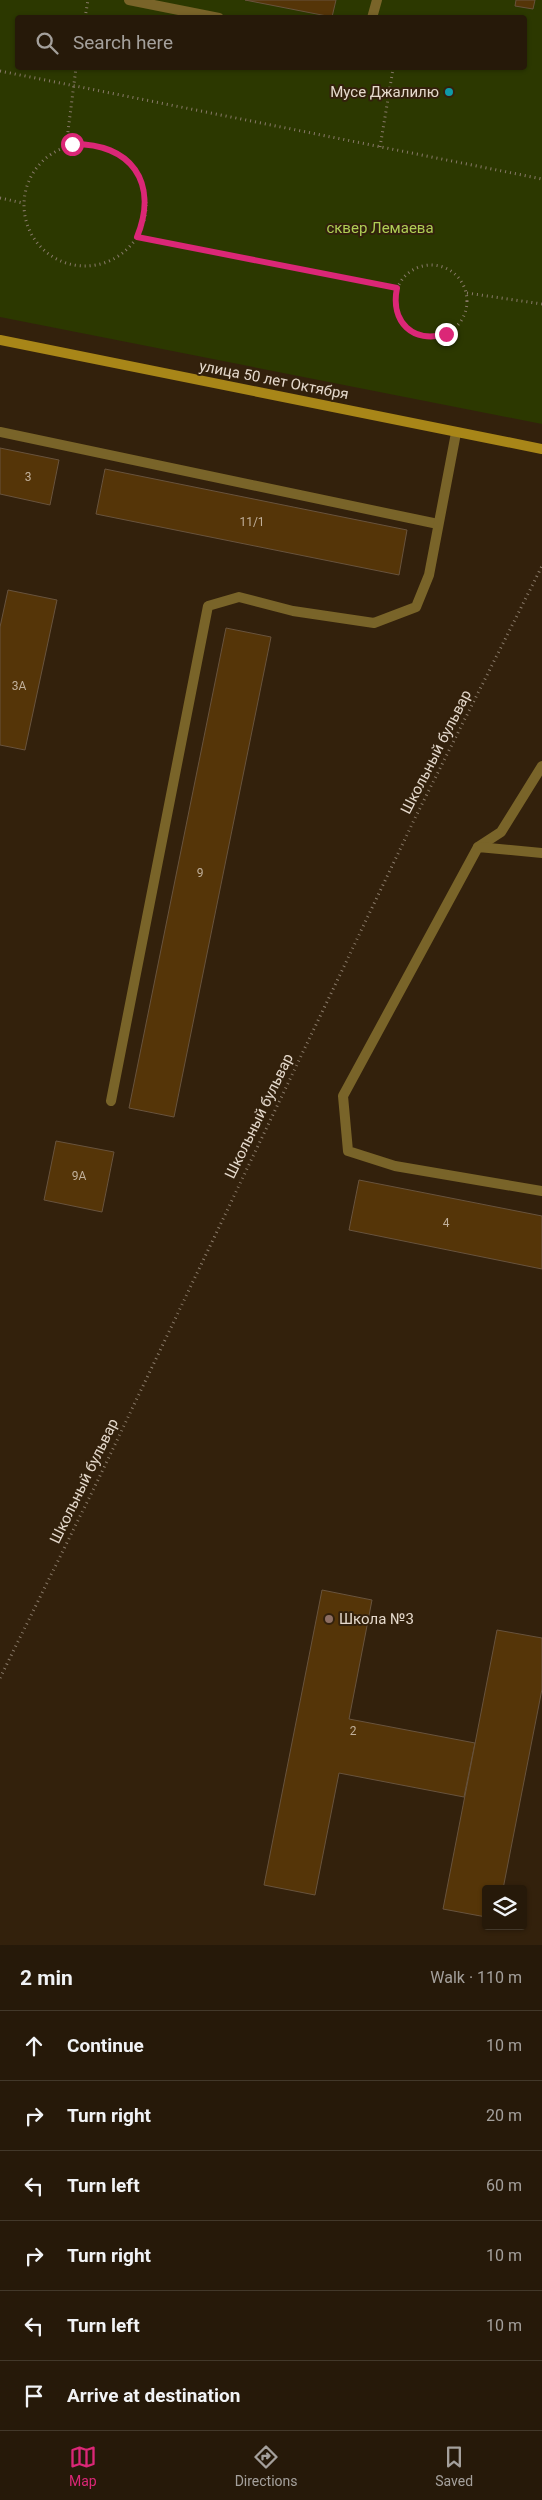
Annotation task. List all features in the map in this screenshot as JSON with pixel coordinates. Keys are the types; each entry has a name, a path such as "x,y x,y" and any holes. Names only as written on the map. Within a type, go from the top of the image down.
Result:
{"street":[{"name":"улица 50 лет Октября","path":"0,340 542,449"}],"lane":[{"path":"129,0 204,15"},
{"path":"373,15 377,0"},
{"path":"0,432 438,524"},
{"path":"110,1101 208,606 239,597 293,611 374,623 416,607 429,575 456,433"},
{"path":"542,766 501,832 478,847 343,1096 348,1151 395,1166 542,1191"},
{"path":"478,847 542,853"}],"path":[{"path":"86,15 88,0"},
{"path":"66,147 72,86 76,70"},
{"path":"380,147 393,70"},
{"path":"0,71 542,179"},
{"path":"72,144 93,144 112,150 129,162 140,179 146,198 144,219 137,237 123,252 106,262 86,266 67,264 49,254 34,240 26,222 23,202 27,183 38,165 54,152 66,147 72,144"},
{"path":"0,198 23,202"},
{"path":"137,237 397,288"},
{"path":"434,265 445,267 455,273 462,282 466,293 467,305 464,317 456,327 446,334 435,337 422,336 411,331 402,323 396,312 394,300 397,288 411,270 422,266 434,265"},
{"path":"466,293 542,304"},
{"name":"Школьный бульвар","path":"0,1678 105,1464 416,816 542,566"}],"green space":[{"name":"сквер Лемаева","path":"0,0 542,0 542,424 0,317"}],"building":[{"path":"245,0 336,0 332,15 322,15"},
{"path":"516,0 535,0 533,9 515,6"},
{"path":"0,448 59,460 50,505 0,494"},
{"path":"105,469 407,530 399,575 96,514"},
{"path":"8,590 57,600 25,750 0,745 0,627"},
{"path":"226,628 271,637 174,1117 129,1108"},
{"path":"56,1141 114,1152 102,1212 44,1200"},
{"path":"359,1180 542,1216 542,1269 349,1230"},
{"path":"322,1590 372,1600 349,1719 475,1743 464,1797 339,1773 315,1895 264,1885"},
{"path":"497,1630 542,1638 542,1689 504,1885 482,1885 482,1916 443,1909"}],"place":[{"name":"Мусе Джалилю","path":"449,92"},
{"name":"Школа №3","path":"329,1619"}],"route":[{"path":"72,144 93,144 112,150 129,162 140,179 146,198 144,219 137,237 397,288 394,300 396,312 402,323 411,331 422,336 435,337 446,334"}]}
